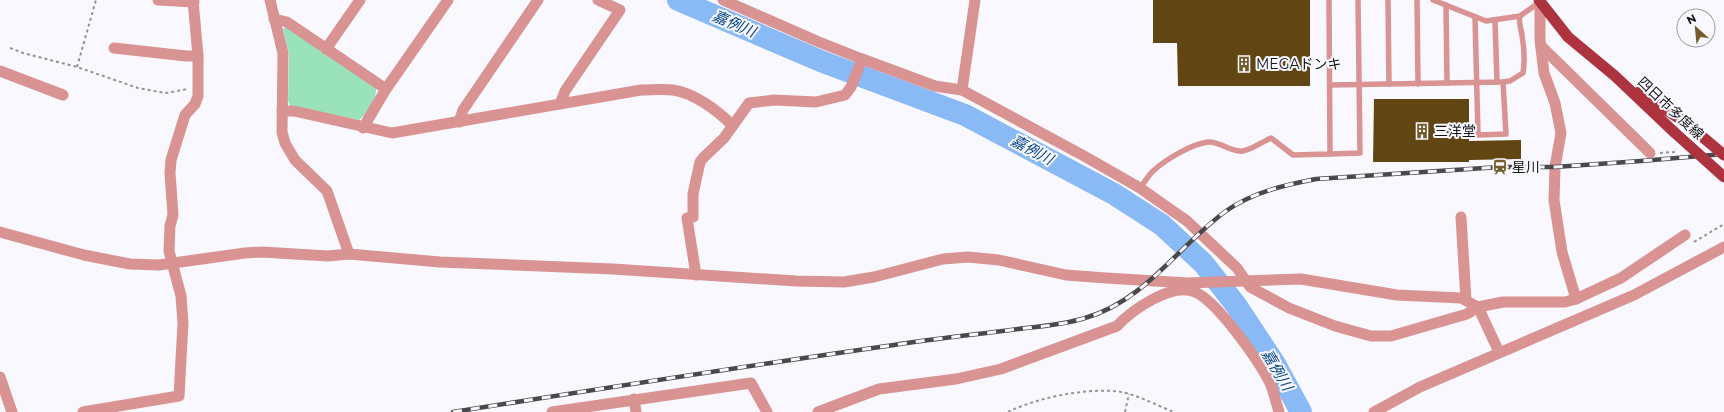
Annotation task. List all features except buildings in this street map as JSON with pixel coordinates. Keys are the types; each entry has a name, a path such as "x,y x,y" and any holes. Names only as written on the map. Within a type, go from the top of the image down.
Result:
{"main road":[{"name":"四日市多度線","path":"1538,1 1568,37 1616,76 1674,132 1724,176"},
{"name":"四日市多度線","path":"1616,76 1686,123 1724,155"}],"street":[{"path":"84,412 179,396 182,296 169,250 170,226 173,215 170,173 171,160 185,115 196,104 198,96 198,56 193,1 158,0"},
{"path":"270,0 283,53 282,132 285,143 295,160 326,190 349,254"},
{"path":"326,49 360,0"},
{"path":"363,128 386,89 448,0"},
{"path":"459,122 463,110 538,0"},
{"path":"560,104 565,91 620,10 598,0"},
{"path":"723,0 861,61 935,86 962,90 1140,188 1187,221 1236,268 1241,281 1250,287 1289,308 1335,326 1371,336 1391,336 1467,314 1478,307 1503,302 1564,302 1576,299 1621,278 1685,235"},
{"path":"962,90 975,0"},
{"path":"1538,1 1544,73 1554,103 1560,133 1555,166 1554,200 1562,252 1576,299"},
{"path":"274,19 287,22 386,89"},
{"path":"1541,46 1650,153"},
{"path":"114,48 198,56"},
{"path":"696,275 687,218 694,217 693,194 698,170 703,158 724,138 749,103 774,100 816,102 845,95 851,87 861,61"},
{"path":"0,71 63,95"},
{"path":"282,111 294,112 392,133 641,90 673,90 695,98 722,116 732,125"},
{"path":"1461,217 1466,300"},
{"path":"0,232 107,260 130,264 172,263 262,252 328,256 349,254 440,262 613,269 696,275 844,282 874,277 942,260 968,257 999,260 1066,275 1188,286 1214,307 1260,365 1271,385 1279,412"},
{"path":"1374,412 1420,387 1634,295 1724,247"},
{"path":"818,412 879,389 956,379 1001,369 1118,326 1126,317 1150,300 1188,286 1206,283 1300,279 1397,295 1461,298 1478,307 1499,352"},
{"path":"0,377 12,412"},
{"path":"552,412 577,410 634,399 751,383 767,412"},
{"path":"634,399 636,412"}],"lane":[{"path":"1329,0 1330,154"},
{"path":"1140,188 1153,171 1173,157 1190,147 1207,142 1217,143 1234,150 1242,151 1271,138 1293,155 1360,153 1358,0"},
{"path":"1388,0 1389,84"},
{"path":"1417,0 1418,84"},
{"path":"1433,0 1486,21 1520,16 1538,1"},
{"path":"1446,5 1447,83"},
{"path":"1330,85 1476,83 1510,81 1523,73 1524,64 1522,35 1519,20 1520,16"},
{"path":"1475,17 1478,135 1506,134 1495,20"}],"path":[{"path":"77,67 96,0"},
{"path":"10,48 23,53 77,67 138,88 165,93 199,87"},
{"path":"1008,412 1028,402 1072,393 1113,391 1129,394 1174,412"},
{"path":"1125,412 1129,394"}],"green space":[{"path":"287,26 376,87 375,96 371,105 366,114 359,120 290,106 288,101 289,54 283,29"}],"waterway":[{"name":"嘉例川","path":"678,0 823,62 965,115 1114,194 1162,225 1203,263 1236,305 1275,364 1301,412"}],"railway":[{"path":"453,412 783,361 927,340 1048,326 1078,320 1106,310 1126,299 1160,271 1209,225 1236,204 1258,194 1304,181 1500,167 1555,167 1724,154"}],"place":[{"name":"MEGAドンキ","path":"1244,64"},
{"name":"三洋堂","path":"1422,131"},
{"name":"星川","path":"1500,167"}]}
